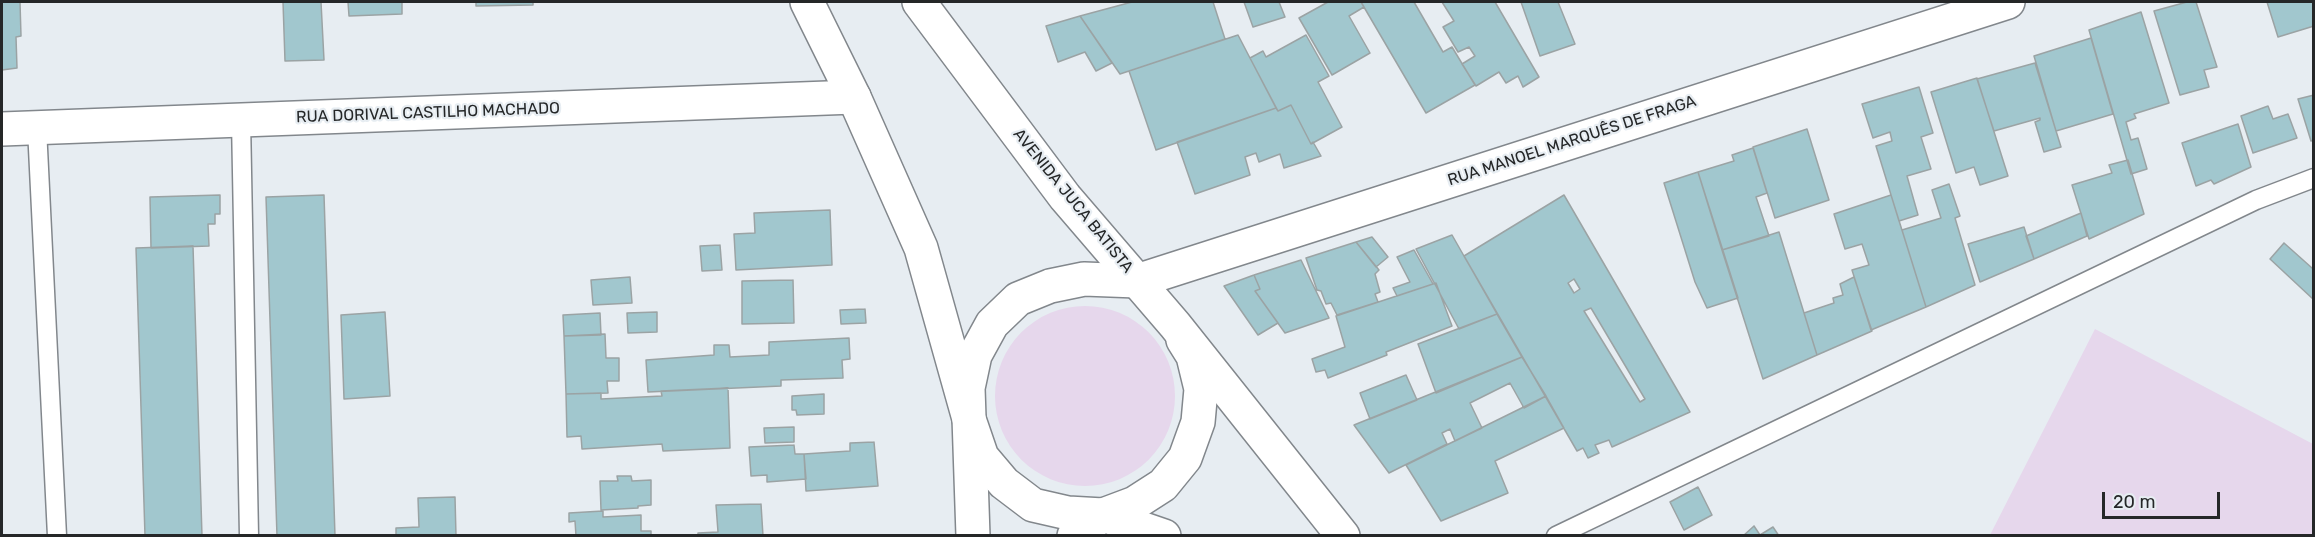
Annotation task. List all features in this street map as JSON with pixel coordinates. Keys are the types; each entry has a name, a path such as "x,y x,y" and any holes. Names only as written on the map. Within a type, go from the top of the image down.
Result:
{"main road":[{"name":"AVENIDA JUCA BATISTA","path":"807,2 855,97 921,248 969,419"},
{"name":"AVENIDA JUCA BATISTA","path":"919,2 1065,197 1137,281"},
{"name":"RUA MANOEL MARQUÊS DE FRAGA","path":"1137,281 2008,2"},
{"name":"RUA DORIVAL CASTILHO MACHADO","path":"2,129 855,97"},
{"name":"AVENIDA JUCA BATISTA","path":"973,536 968,388 975,355 992,324 1018,299 1050,286 1084,279 1137,281"},
{"path":"1137,281 1342,536"},
{"path":"1074,536 1103,515 1135,503 1163,485 1185,458 1198,422 1201,389 1193,356 1174,325"},
{"path":"969,419 982,457 1004,483 1034,505 1068,513 1103,515 1164,536"}],"lane":[{"path":"241,120 249,536"},
{"path":"37,128 57,536"},
{"path":"1556,536 2235,210 2313,178"}],"shaded area":[{"path":"1085,306 1119,313 1135,321 1149,332 1160,346 1168,362 1175,396 1168,430 1160,446 1149,460 1135,471 1119,479 1085,486 1051,479 1035,471 1021,460 1010,446 1002,430 995,396 1002,362 1010,346 1021,332 1035,321 1051,313"},
{"path":"2095,329 2313,444 2313,535 1990,535"}],"building":[{"path":"2,2 20,2 21,36 16,37 17,68 2,70"},
{"path":"283,2 321,2 324,60 285,61"},
{"path":"348,2 402,2 402,14 349,16"},
{"path":"476,2 533,2 533,5 476,6"},
{"path":"1132,2 1213,2 1225,39 1120,74 1080,16"},
{"path":"1244,2 1279,2 1285,17 1253,27"},
{"path":"1328,2 1361,2 1364,7 1349,16 1370,53 1332,75 1299,18"},
{"path":"1361,2 1414,2 1443,52 1452,47 1475,85 1426,113"},
{"path":"1442,2 1495,2 1539,77 1523,87 1518,76 1506,83 1499,72 1476,86 1462,64 1475,56 1469,47 1458,52 1443,27 1454,21"},
{"path":"1521,2 1558,2 1575,44 1540,56"},
{"path":"2187,2 2196,2 2217,67 2204,70 2209,87 2180,95 2154,11"},
{"path":"2267,2 2314,2 2314,26 2278,37"},
{"path":"2141,12 2169,103 2134,114 2136,118 2126,122 2131,140 2138,138 2147,169 2131,174 2089,30"},
{"path":"1080,16 1112,63 1096,71 1085,52 1058,62 1046,26"},
{"path":"1238,35 1276,108 1156,150 1129,71"},
{"path":"1306,35 1329,76 1318,82 1342,127 1311,144 1291,105 1278,111 1250,58 1263,51 1266,57"},
{"path":"2091,38 2113,114 2056,131 2034,56"},
{"path":"2035,63 2061,147 2044,152 2035,122 2040,118 1994,131 1977,79"},
{"path":"1977,78 2008,176 1980,185 1974,167 1956,173 1931,92"},
{"path":"1919,87 1933,133 1921,137 1931,169 1907,176 1918,215 1899,221 1876,146 1892,141 1890,132 1873,138 1862,104"},
{"path":"2314,95 2314,140 2311,141 2298,99"},
{"path":"1291,105 1311,144 1313,142 1321,156 1284,168 1280,154 1259,162 1256,153 1245,157 1250,175 1195,194 1177,142"},
{"path":"2268,106 2273,119 2288,114 2297,138 2253,153 2241,116"},
{"path":"2238,124 2251,167 2214,184 2211,180 2196,186 2182,143"},
{"path":"1807,129 1829,200 1775,218 1753,147"},
{"path":"1753,148 1767,193 1756,197 1769,236 1722,250 1698,172 1734,161 1732,155"},
{"path":"2128,160 2144,214 2089,239 2072,185 2112,173 2109,165"},
{"path":"1698,172 1738,298 1707,308 1695,282 1664,183"},
{"path":"1949,184 1960,216 1955,218 1975,285 1926,307 1902,230 1941,218 1932,190"},
{"path":"220,195 220,214 215,214 215,224 208,224 209,246 151,248 150,197"},
{"path":"324,195 335,536 277,536 266,197"},
{"path":"1564,195 1690,412 1612,447 1609,440 1595,445 1599,453 1588,458 1583,448 1577,451 1464,256","holes":["1574,279 1580,289 1574,293 1568,283","1591,308 1645,399 1640,402 1584,311"]},
{"path":"1891,195 1926,307 1871,330 1852,270 1869,265 1862,244 1845,249 1834,214"},
{"path":"830,210 832,265 736,270 734,234 755,233 754,213"},
{"path":"2081,213 2087,236 2034,259 2026,236"},
{"path":"2024,227 2034,259 1980,282 1968,244"},
{"path":"1779,232 1817,355 1763,379 1722,250"},
{"path":"1452,235 1497,314 1459,329 1416,249"},
{"path":"1372,237 1388,257 1376,267 1356,242"},
{"path":"1356,242 1379,270 1375,274 1380,292 1375,294 1378,302 1337,315 1331,303 1326,304 1321,291 1317,290 1306,258"},
{"path":"2284,243 2312,268 2314,266 2314,300 2270,259"},
{"path":"720,245 722,270 702,271 700,246"},
{"path":"193,246 202,536 145,536 136,248"},
{"path":"1414,250 1433,284 1397,296 1393,288 1410,282 1397,257"},
{"path":"1301,260 1329,318 1285,333 1255,291 1260,289 1254,275"},
{"path":"1254,275 1260,289 1255,291 1278,323 1258,335 1224,286"},
{"path":"630,277 632,303 593,305 591,280"},
{"path":"1854,277 1872,331 1817,355 1804,313 1834,303 1833,298 1843,295 1840,284"},
{"path":"793,280 794,323 742,324 742,281"},
{"path":"1436,283 1452,326 1328,378 1325,370 1316,372 1312,359 1345,347 1336,316"},
{"path":"865,309 866,323 841,324 840,310"},
{"path":"385,312 390,396 344,399 341,315"},
{"path":"657,312 657,332 628,333 627,313"},
{"path":"600,313 601,335 564,336 563,315"},
{"path":"1497,314 1522,357 1436,393 1418,344"},
{"path":"605,334 606,358 619,358 619,381 607,381 608,393 566,394 564,336"},
{"path":"849,338 850,359 842,360 843,378 781,380 781,386 648,392 646,360 714,355 714,345 729,345 730,357 769,355 769,342"},
{"path":"1522,357 1546,396 1524,408 1510,383 1470,403 1482,428 1455,441 1450,429 1442,433 1447,444 1389,473 1354,425"},
{"path":"1406,375 1417,400 1370,419 1360,393"},
{"path":"728,388 730,448 663,451 662,444 582,449 581,436 567,437 566,394 601,393 601,399 662,396 661,391"},
{"path":"824,394 824,414 797,415 796,410 792,410 792,396"},
{"path":"1546,396 1564,428 1495,461 1508,493 1441,521 1406,465"},
{"path":"794,427 794,442 765,443 764,428"},
{"path":"874,442 878,486 806,491 804,454 850,451 850,443"},
{"path":"794,445 795,454 804,454 806,479 767,482 767,475 751,476 749,447"},
{"path":"617,476 631,476 632,481 651,480 651,505 601,510 600,481 618,481"},
{"path":"1698,487 1712,515 1684,530 1670,502"},
{"path":"455,497 456,536 396,536 396,528 419,527 418,498"},
{"path":"761,504 763,536 698,536 698,533 718,532 716,505"},
{"path":"603,511 603,517 641,515 641,531 651,531 651,536 576,536 575,521 569,522 569,513"},
{"path":"1754,526 1760,535 1773,527 1779,536 1743,536"}]}
